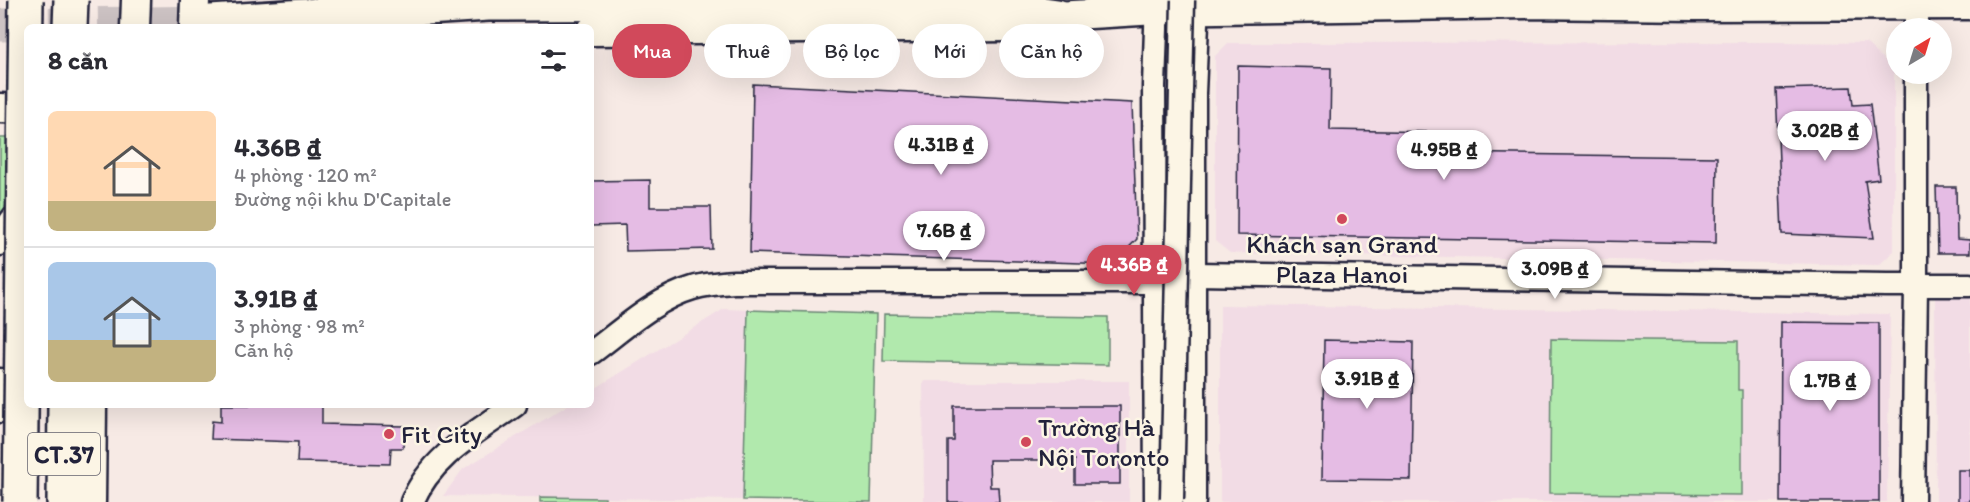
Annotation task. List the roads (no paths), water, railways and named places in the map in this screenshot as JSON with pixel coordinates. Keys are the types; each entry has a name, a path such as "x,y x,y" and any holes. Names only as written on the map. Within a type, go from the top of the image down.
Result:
{"highway":[{"name":"CT.37","path":"26,0 26,24"},
{"path":"70,0 70,24"},
{"path":"200,16 500,3 959,2 1057,16"},
{"name":"CT.37","path":"20,502 24,167"},
{"name":"CT.37","path":"64,502 65,408"}],"main road":[{"path":"135,24 136,0"},
{"path":"594,31 1009,27 1057,16 1178,4 1527,2 1916,17 1970,5"},
{"path":"0,108 24,109"},
{"path":"0,241 24,211"},
{"path":"91,502 92,408"}],"street":[{"path":"1174,501 1154,282 1154,86 1178,4"},
{"path":"1174,501 1194,274 1194,93 1178,4"},
{"path":"1174,501 1178,4"},
{"path":"1154,86 1160,74 1168,68 1179,69 1188,77 1194,93"},
{"path":"1913,502 1916,84"},
{"path":"1194,274 1970,285"},
{"path":"594,350 674,296 693,288 713,284 734,282 1154,282"},
{"path":"412,502 427,474 438,462 511,408"}],"tunnel":[{"path":"70,24 211,22"},
{"path":"0,25 24,25"}],"place":[{"name":"Khách sạn Grand Plaza Hanoi","path":"1342,219"},
{"name":"Fit City","path":"389,434"},
{"name":"Trường Hà Nội Toronto","path":"1026,442"}]}
